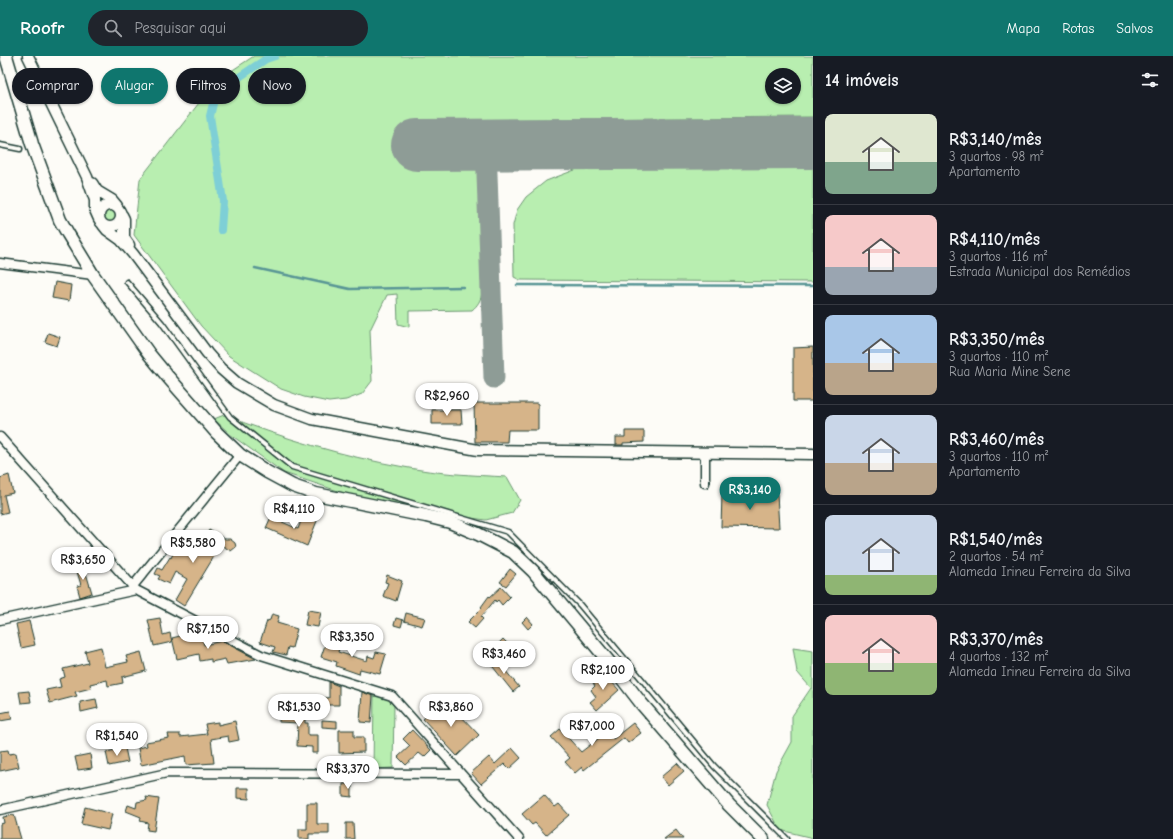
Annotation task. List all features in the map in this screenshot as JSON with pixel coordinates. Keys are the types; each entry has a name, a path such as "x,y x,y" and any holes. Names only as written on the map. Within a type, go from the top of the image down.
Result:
{"main road":[{"path":"6,56 32,144 60,220 93,275 144,348 168,378 217,433 240,455 286,482 316,494 450,522 478,534 513,552 533,571 610,663 641,703 729,805 763,839"}],"street":[{"path":"28,56 87,177 95,200 95,210 101,222 107,230 121,240 133,254 207,353 221,369 255,395 274,405 292,413 336,425 478,450 813,454"},
{"path":"87,177 97,190 112,200 120,210 124,219 124,238 133,254"},
{"path":"112,205 120,210 121,219 117,225 110,228 101,222 99,211 105,206 112,205"},
{"path":"0,263 93,275"},
{"path":"0,437 4,445 135,588 261,655 392,696 519,839"},
{"path":"705,453 705,483"},
{"path":"0,620 135,588 240,455"},
{"path":"0,810 168,773 461,774"}],"lane":[{"path":"0,145 20,148"},
{"path":"126,282 162,323 230,417 292,467 508,532 580,605 714,766 787,839"}],"green space":[{"path":"254,56 813,56 813,117 417,120 417,169 479,169 481,297 478,304 472,310 409,311 409,327 398,324 397,294 387,295 370,330 372,381 362,394 346,400 329,402 304,397 281,389 229,356 201,326 134,235 140,179 198,104 240,104 240,68 236,68"},
{"path":"813,167 813,282 520,280 514,277 513,225 517,210 526,197 546,181 580,168"},
{"path":"108,210 112,210 116,216 112,222 108,222 104,218 104,214"},
{"path":"224,415 312,446 381,463 456,474 507,477 520,500 512,513 486,520 435,513 359,498 284,473 231,435 214,419"},
{"path":"793,648 813,651 813,838 780,830 767,805 776,771 792,742 792,716 811,688 797,672"},
{"path":"374,695 387,698 394,706 393,768 373,769"}],"building":[{"path":"55,282 71,285 69,301 52,298"},
{"path":"48,333 60,337 57,346 45,342"},
{"path":"813,347 813,401 793,401 793,348"},
{"path":"538,403 538,430 508,430 507,442 475,442 474,404"},
{"path":"432,410 461,410 462,424 432,424"},
{"path":"625,431 644,431 644,442 623,443 623,445 616,445 616,437 625,437"},
{"path":"9,475 13,493 4,495 8,512 0,514 0,478"},
{"path":"722,494 777,494 779,528 721,527"},
{"path":"303,515 317,521 307,546 266,528 271,517 298,529"},
{"path":"209,530 225,539 230,539 235,543 236,547 231,551 221,545 184,606 175,600 187,579 175,572 169,584 158,579 160,576 155,574 158,568 162,570 170,557 171,558 176,547 194,556"},
{"path":"83,563 92,593 80,597 77,586 81,585 75,565"},
{"path":"510,569 516,574 506,586 500,582"},
{"path":"387,575 402,581 396,601 383,596 388,583 385,582"},
{"path":"501,587 510,597 502,605 498,600 496,602 495,600 481,617 483,619 475,628 468,622 482,608 481,607 489,596 490,597"},
{"path":"308,610 321,612 318,627 305,625"},
{"path":"406,613 425,618 422,626 404,621"},
{"path":"272,614 279,616 277,623 297,629 292,648 288,647 286,655 273,652 275,647 260,642 267,621 270,620"},
{"path":"527,617 533,624 528,629 522,622"},
{"path":"160,618 163,635 170,633 172,642 154,646 148,620"},
{"path":"396,618 403,620 401,627 394,625"},
{"path":"29,621 35,645 21,648 16,624"},
{"path":"192,633 193,638 202,636 204,645 222,641 256,659 227,664 225,659 211,662 211,659 200,661 199,654 177,659 172,638"},
{"path":"328,636 342,640 338,652 367,661 368,656 374,658 376,652 386,654 380,674 360,669 359,674 336,666 337,662 321,657"},
{"path":"503,639 509,645 502,652 496,646"},
{"path":"101,647 105,667 128,662 126,656 141,652 146,671 122,677 123,683 108,686 107,680 90,684 91,688 75,692 77,696 50,703 46,690 61,687 59,679 65,677 63,669 88,663 85,651"},
{"path":"495,658 519,687 513,692 489,662"},
{"path":"606,672 612,679 610,680 619,690 597,710 590,702 596,697 591,690 595,686 593,683"},
{"path":"329,682 339,686 339,705 327,705 326,714 319,714 319,697 329,698"},
{"path":"29,691 31,702 21,703 19,692"},
{"path":"362,692 373,696 371,723 360,722"},
{"path":"96,699 98,708 81,712 80,702"},
{"path":"280,700 288,700 287,715 305,715 305,723 308,723 308,735 318,735 318,753 312,753 312,747 297,746 298,723 279,722"},
{"path":"444,700 479,735 457,756 423,719"},
{"path":"10,711 12,719 0,721 0,713"},
{"path":"322,720 337,721 337,728 322,727"},
{"path":"235,721 239,740 229,742 228,736 211,739 214,763 186,765 185,756 141,765 138,748 147,746 146,742 169,738 168,734 180,734 180,737 207,734 205,724 218,722 218,725"},
{"path":"633,723 641,733 628,743 624,738 584,770 582,767 575,773 565,762 570,758 551,737 560,729 581,752 599,738 592,730 598,726 604,733 607,730 613,739"},
{"path":"339,730 354,730 354,737 364,737 364,752 339,753"},
{"path":"412,730 431,750 424,757 419,753 406,765 398,757 410,746 403,739"},
{"path":"125,748 128,762 109,766 106,752"},
{"path":"512,748 521,758 509,769 504,764 481,784 471,773 489,757 495,764"},
{"path":"8,750 9,754 16,753 19,767 0,771 0,751"},
{"path":"90,754 92,768 78,770 75,757"},
{"path":"677,763 684,771 668,785 661,777"},
{"path":"343,784 352,784 352,797 343,796"},
{"path":"237,788 249,788 249,799 237,798"},
{"path":"544,795 555,807 559,804 569,815 546,835 535,823 532,825 522,814"},
{"path":"146,797 159,799 154,831 147,830 148,823 140,821 141,817 126,811 128,805 136,808 137,802 147,800"},
{"path":"307,803 317,803 317,824 329,824 329,834 309,834 309,839 299,839 299,829 307,829"},
{"path":"85,807 112,814 108,830 81,824"},
{"path":"14,815 21,839 0,839 0,824 4,823 3,817"},
{"path":"346,823 353,823 354,839 346,839"},
{"path":"676,830 683,839 664,839"}],"waterway":[{"path":"221,230 223,201 210,116 214,100 226,86 266,59 275,56"},
{"path":"255,268 350,289 463,287"},
{"path":"517,285 813,286"}],"taxiway":[{"path":"486,145 494,378"}],"runway":[{"path":"417,145 813,143"}]}
